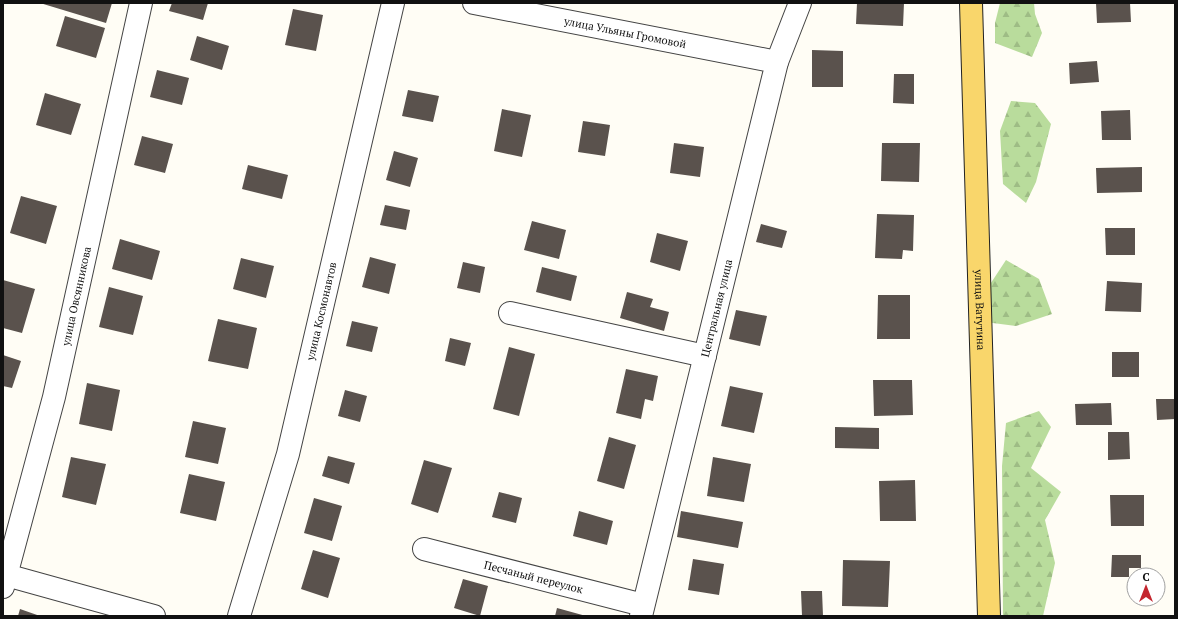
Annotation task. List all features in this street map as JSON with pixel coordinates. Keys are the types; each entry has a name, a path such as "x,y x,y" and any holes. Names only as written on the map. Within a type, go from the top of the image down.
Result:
{"main road":[{"name":"улица Ватутина","path":"971,3 989,616"}],"street":[{"name":"улица Овсянникова","path":"4,581 54,397 141,3"},
{"name":"улица Космонавтов","path":"239,616 288,454 393,3"},
{"name":"улица Ульяны Громовой","path":"474,3 777,62"},
{"name":"Центральная улица","path":"642,611 777,62 800,3"},
{"path":"510,313 705,356"},
{"name":"Песчаный переулок","path":"424,549 642,611"},
{"path":"4,581 154,616"}],"green space":[{"path":"1000,3 1034,3 1035,14 1042,33 1032,57 995,43 995,23"},
{"path":"1011,101 1035,103 1051,124 1036,182 1026,203 1003,184 1000,131"},
{"path":"1006,260 1039,279 1052,314 1016,326 985,322 983,295"},
{"path":"1039,411 1051,427 1031,468 1061,492 1045,520 1055,563 1043,616 1003,616 1002,466 1006,423"}],"building":[{"path":"40,3 112,3 106,23"},
{"path":"172,3 208,3 203,20 169,11"},
{"path":"857,3 904,3 903,26 856,24"},
{"path":"1096,3 1130,3 1131,22 1097,23"},
{"path":"293,9 323,15 316,51 285,45"},
{"path":"65,16 105,28 96,58 56,46"},
{"path":"197,36 229,46 222,70 190,60"},
{"path":"812,50 843,51 843,87 812,87"},
{"path":"1097,61 1099,82 1070,84 1069,63"},
{"path":"157,70 189,78 182,105 150,97"},
{"path":"894,74 914,74 914,104 893,103"},
{"path":"408,90 439,96 433,122 402,116"},
{"path":"45,93 81,104 71,135 36,125"},
{"path":"502,109 531,115 522,157 494,151"},
{"path":"1130,110 1131,140 1102,140 1101,111"},
{"path":"583,121 610,125 605,156 578,152"},
{"path":"142,136 173,144 165,173 134,165"},
{"path":"674,143 704,147 700,177 670,173"},
{"path":"882,143 920,143 919,182 881,181"},
{"path":"394,151 418,158 410,187 386,180"},
{"path":"248,165 288,175 282,199 242,189"},
{"path":"1142,167 1142,192 1097,193 1096,168"},
{"path":"21,196 57,206 46,244 10,233"},
{"path":"385,205 410,210 406,230 380,225"},
{"path":"877,214 914,215 913,251 903,250 902,259 875,258"},
{"path":"532,221 566,230 559,259 524,250"},
{"path":"761,224 787,231 782,248 756,242"},
{"path":"1105,228 1135,228 1135,255 1106,255"},
{"path":"657,233 688,241 680,271 650,262"},
{"path":"120,239 160,251 152,280 112,269"},
{"path":"370,257 396,264 389,294 362,287"},
{"path":"241,258 274,266 266,298 233,289"},
{"path":"463,262 485,267 480,293 457,288"},
{"path":"542,267 577,276 571,301 536,292"},
{"path":"3,280 35,289 22,333 3,328"},
{"path":"1107,281 1142,283 1141,312 1105,311"},
{"path":"109,287 143,296 133,335 99,327"},
{"path":"627,292 653,299 650,307 669,312 664,331 620,318"},
{"path":"878,295 910,295 910,339 877,339"},
{"path":"736,310 767,316 760,346 729,339"},
{"path":"218,319 257,328 248,369 208,361"},
{"path":"352,321 378,327 372,352 346,346"},
{"path":"450,338 471,343 465,366 445,361"},
{"path":"509,347 535,354 519,416 493,409"},
{"path":"1112,352 1139,352 1139,377 1112,377"},
{"path":"3,355 21,361 12,388 3,386"},
{"path":"626,369 658,376 653,401 645,399 641,419 616,413"},
{"path":"873,380 912,380 913,415 874,416"},
{"path":"87,383 120,390 112,431 79,424"},
{"path":"730,386 763,393 754,433 721,426"},
{"path":"345,390 367,396 360,422 338,416"},
{"path":"1156,399 1175,399 1175,419 1157,420"},
{"path":"1111,403 1112,425 1076,425 1075,404"},
{"path":"193,421 226,428 218,464 185,457"},
{"path":"835,427 879,428 879,449 835,448"},
{"path":"1108,432 1129,432 1130,459 1108,460"},
{"path":"609,437 636,445 624,489 597,481"},
{"path":"328,456 355,463 349,484 322,476"},
{"path":"71,457 106,464 96,505 62,497"},
{"path":"713,457 751,464 744,502 707,496"},
{"path":"424,460 452,468 438,513 411,504"},
{"path":"189,474 225,482 216,521 180,513"},
{"path":"915,480 916,521 880,521 879,481"},
{"path":"499,492 522,498 516,523 492,517"},
{"path":"1110,495 1144,495 1144,526 1111,526"},
{"path":"314,498 342,506 332,541 304,533"},
{"path":"579,511 613,521 607,545 573,536"},
{"path":"681,511 743,522 738,548 677,537"},
{"path":"313,550 340,558 328,598 301,589"},
{"path":"1112,555 1141,555 1141,567 1126,567 1126,577 1111,577"},
{"path":"693,559 724,564 719,595 688,590"},
{"path":"843,560 890,561 888,607 842,606"},
{"path":"463,579 488,586 480,616 454,608"},
{"path":"801,591 822,591 823,616 802,616"},
{"path":"557,608 586,616 555,616"},
{"path":"20,609 40,616 18,616"}]}
